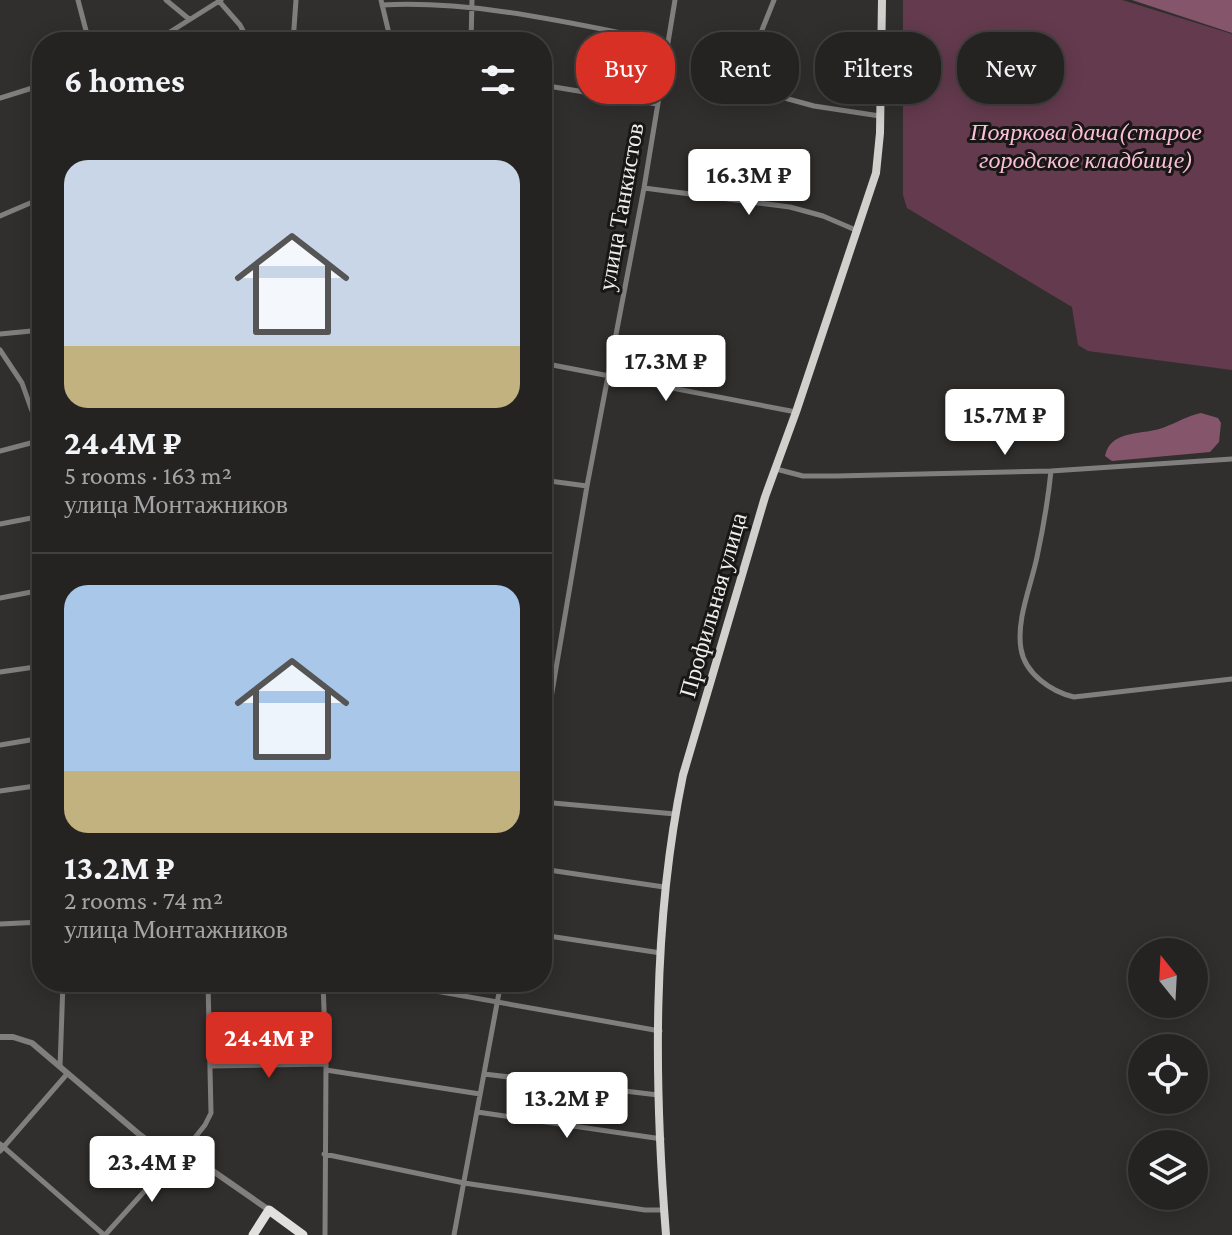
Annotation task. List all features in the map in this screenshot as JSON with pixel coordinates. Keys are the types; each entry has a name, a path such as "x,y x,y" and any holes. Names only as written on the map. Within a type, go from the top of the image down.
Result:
{"highway":[{"path":"253,1235 269,1210 303,1235"}],"main road":[{"name":"Профильная улица","path":"666,1235 660,1031 664,887 675,814 683,775 765,497 876,173 882,0"}],"street":[{"path":"78,0 86,32"},
{"path":"166,0 189,19"},
{"path":"169,32 220,0 244,32"},
{"path":"294,32 296,0"},
{"name":"улица Танкистов","path":"669,32 675,0"},
{"path":"774,0 742,80 744,87 814,106 880,116"},
{"path":"388,32 381,2 472,2 618,32"},
{"path":"471,32 472,2"},
{"path":"552,87 576,91"},
{"path":"0,98 32,88"},
{"name":"улица Танкистов","path":"552,692 657,104"},
{"path":"644,188 790,207 823,216 858,231"},
{"path":"0,216 32,202"},
{"path":"0,334 32,331"},
{"path":"0,350 22,383 32,412"},
{"path":"552,365 796,412"},
{"path":"0,451 32,443"},
{"path":"776,469 803,476 836,476 1051,471 1232,459"},
{"path":"1051,471 1020,633 1025,661 1034,673 1054,690 1074,697 1232,679"},
{"path":"552,481 587,486"},
{"path":"0,524 32,518"},
{"path":"0,598 32,592"},
{"path":"0,672 32,667"},
{"path":"0,745 32,740"},
{"path":"0,791 32,786"},
{"path":"552,803 675,814"},
{"path":"552,870 664,887"},
{"path":"0,924 32,922"},
{"path":"552,936 662,953"},
{"path":"60,1067 63,992"},
{"path":"67,1074 1,1147 104,1235 180,1155 211,1113 208,992"},
{"path":"323,992 325,1235"},
{"path":"441,992 660,1031"},
{"path":"454,1235 499,992"},
{"path":"0,1037 32,1043 151,1143 214,1170 269,1210"},
{"path":"211,1066 326,1067 480,1094"},
{"path":"484,1074 660,1095"},
{"path":"477,1112 662,1139"},
{"path":"324,1154 464,1183 645,1210 664,1210"}],"green space":[{"name":"Пояркова дача(старое городское кладбище)","path":"903,0 1122,0 1232,34 1232,370 1088,351 1078,345 1072,307 907,208 903,195 903,104 941,104 941,32 903,32"}],"shaded area":[{"path":"1132,0 1232,0 1232,33"},
{"path":"1201,413 1218,418 1221,423 1219,442 1210,452 1112,461 1105,456 1108,447 1121,437 1157,430"}]}
